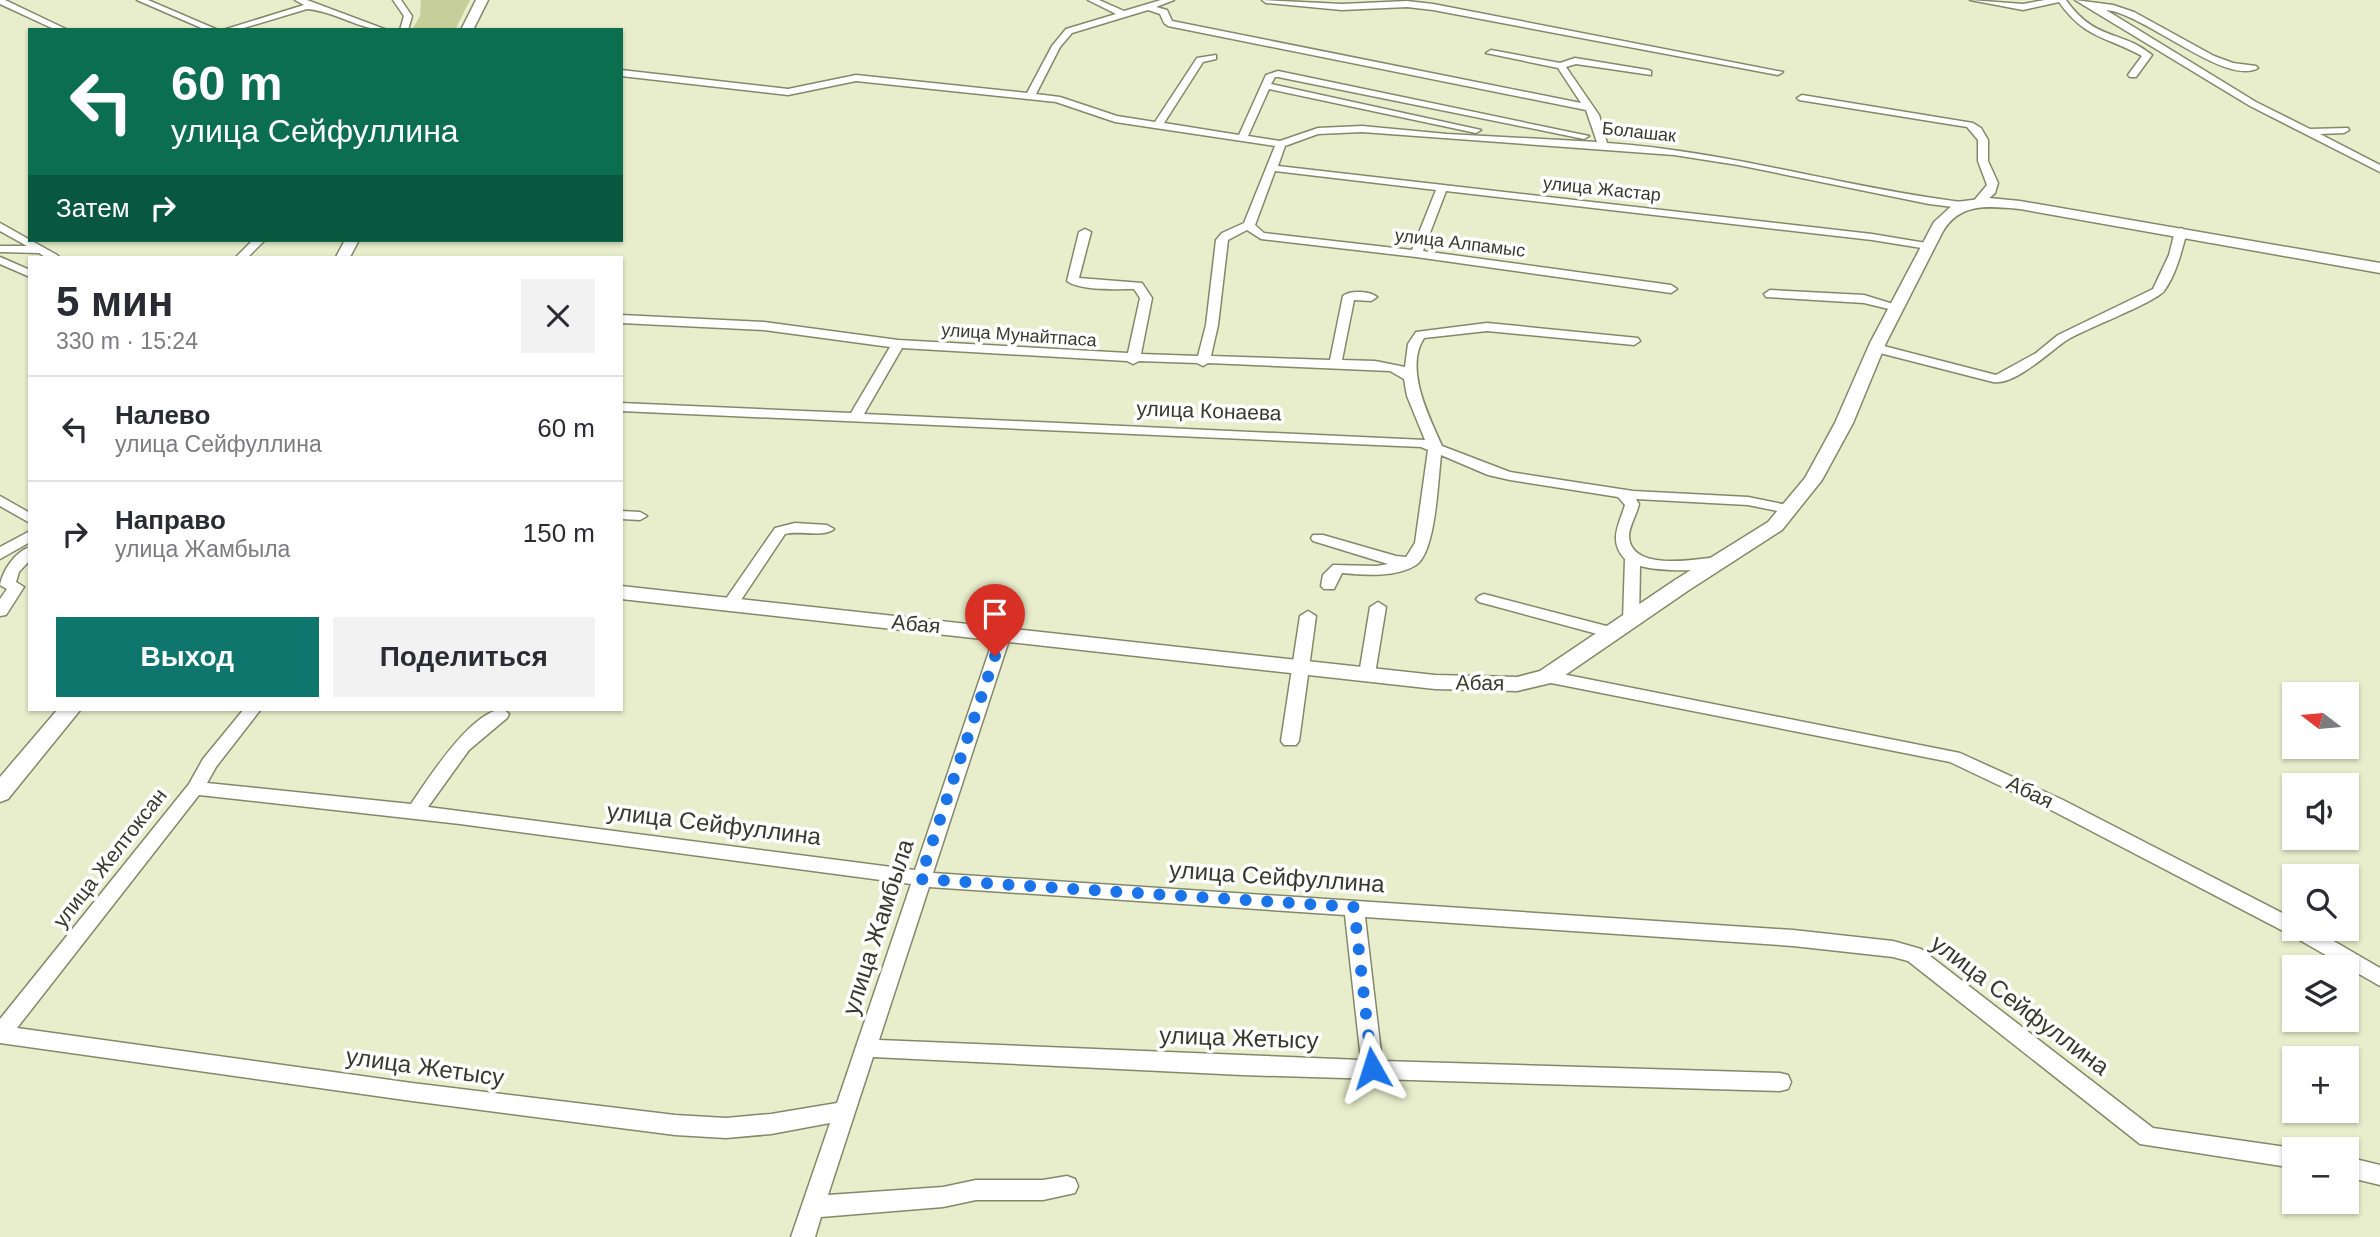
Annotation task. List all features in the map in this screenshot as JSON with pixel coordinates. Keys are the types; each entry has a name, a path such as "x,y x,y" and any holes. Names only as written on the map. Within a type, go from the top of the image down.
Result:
{"street":[{"path":"141,0 209,28"},
{"path":"298,0 378,28"},
{"path":"293,11 300,7 298,0"},
{"path":"397,0 408,16 405,28"},
{"path":"468,28 482,0"},
{"path":"1092,0 1123,14"},
{"path":"1030,96 1052,54 1069,31 1170,0"},
{"path":"1266,0 1342,8 1407,4 1433,7 1600,46 1778,72"},
{"path":"1974,0 2023,7 2057,0"},
{"path":"2062,0 2074,19 2094,35 2147,55 2133,75"},
{"path":"2079,0 2095,7 2253,104 2380,169"},
{"path":"0,1 60,28"},
{"path":"234,28 311,6"},
{"path":"1148,7 1164,12 1168,23 1587,107"},
{"path":"2095,7 2119,9 2221,64 2253,68"},
{"path":"254,28 259,21"},
{"path":"362,28 370,25"},
{"path":"1491,53 1561,66 1600,46"},
{"path":"1157,126 1200,60 1213,57"},
{"path":"1575,61 1648,73"},
{"path":"1242,139 1271,75 1286,75 1603,142 1597,122 1561,66"},
{"path":"623,73 788,92 856,78 1058,99 1115,119 1281,144 1250,225 1222,240 1212,326 1203,362"},
{"path":"1266,86 1528,142"},
{"path":"1802,98 1970,125 1983,137 1986,144 1984,161 1993,185 1992,190 1977,203"},
{"name":"Болашак","path":"1281,144 1310,132 1367,130 1528,142 1603,142 1707,156 1889,195 1961,205"},
{"path":"2309,132 2344,130"},
{"path":"2336,160 2361,159"},
{"name":"улица Жастар","path":"1272,168 1334,173 1442,188 1872,237 1928,246"},
{"path":"1416,254 1442,188"},
{"path":"1547,677 1775,526 1813,480 1844,423 1876,348 1928,246 1941,222 1961,205 1977,203 2047,208 2380,268"},
{"name":"улица Алпамыс","path":"1250,225 1253,231 1261,236 1671,289"},
{"path":"0,226 51,256"},
{"path":"1876,348 1998,379 2040,356 2062,338 2158,291 2175,254 2181,231"},
{"path":"1085,232 1073,281 1138,286 1146,298 1133,359"},
{"path":"243,256 257,242"},
{"path":"0,249 41,251"},
{"path":"0,260 28,273"},
{"path":"1770,294 1864,299 1897,307"},
{"path":"1335,365 1349,296 1371,297"},
{"name":"улица Мунайтпаса","path":"623,319 764,326 898,344 1133,359 1390,367 1402,370 1410,379"},
{"path":"1329,586 1331,575 1338,568 1377,571 1410,562 1422,543 1435,446 1414,396 1410,379 1416,338 1426,332 1487,327 1634,341"},
{"path":"856,417 898,344"},
{"name":"улица Конаева","path":"623,407 1423,443 1502,474 1622,493 1748,501 1787,509"},
{"path":"1622,493 1632,504 1622,536 1625,549 1633,557 1648,564 1664,566 1723,561"},
{"path":"0,500 28,518"},
{"path":"623,515 640,516"},
{"path":"731,603 780,531 795,527 827,528"},
{"path":"0,554 28,535"},
{"path":"1318,538 1395,561 1410,562"},
{"path":"0,611 16,587 7,584 12,570 28,553"},
{"path":"1631,620 1633,557"},
{"name":"Абая","path":"623,592 1435,682 1517,684 1547,677 1954,757 2057,805 2282,922"},
{"path":"1484,599 1612,633"},
{"path":"1367,674 1378,607"},
{"path":"1290,741 1308,616"},
{"name":"улица Жамбыла","path":"803,1237 1003,634"},
{"path":"0,793 68,711"},
{"name":"улица Желтоксан","path":"0,1034 9,1012 195,788 209,763 251,711"},
{"path":"415,812 463,746 486,723 501,714"},
{"name":"улица Сейфуллина","path":"195,788 415,812 901,874 920,879 1793,938 1893,949 1914,955 2148,1137 2282,1156"},
{"path":"1354,907 1372,1068"},
{"name":"Абая","path":"2316,941 2380,978"},
{"name":"улица Жетысу","path":"0,1034 412,1092 675,1125 737,1127 844,1111"},
{"name":"улица Жетысу","path":"865,1048 1228,1065 1780,1082"},
{"path":"2359,1170 2380,1175"},
{"path":"813,1207 943,1197 976,1190 1043,1190 1067,1186"}],"green space":[{"path":"421,0 470,0 456,28 413,28 420,16"}],"route":[{"path":"995,656 920,879 1354,907 1372,1068"}]}
